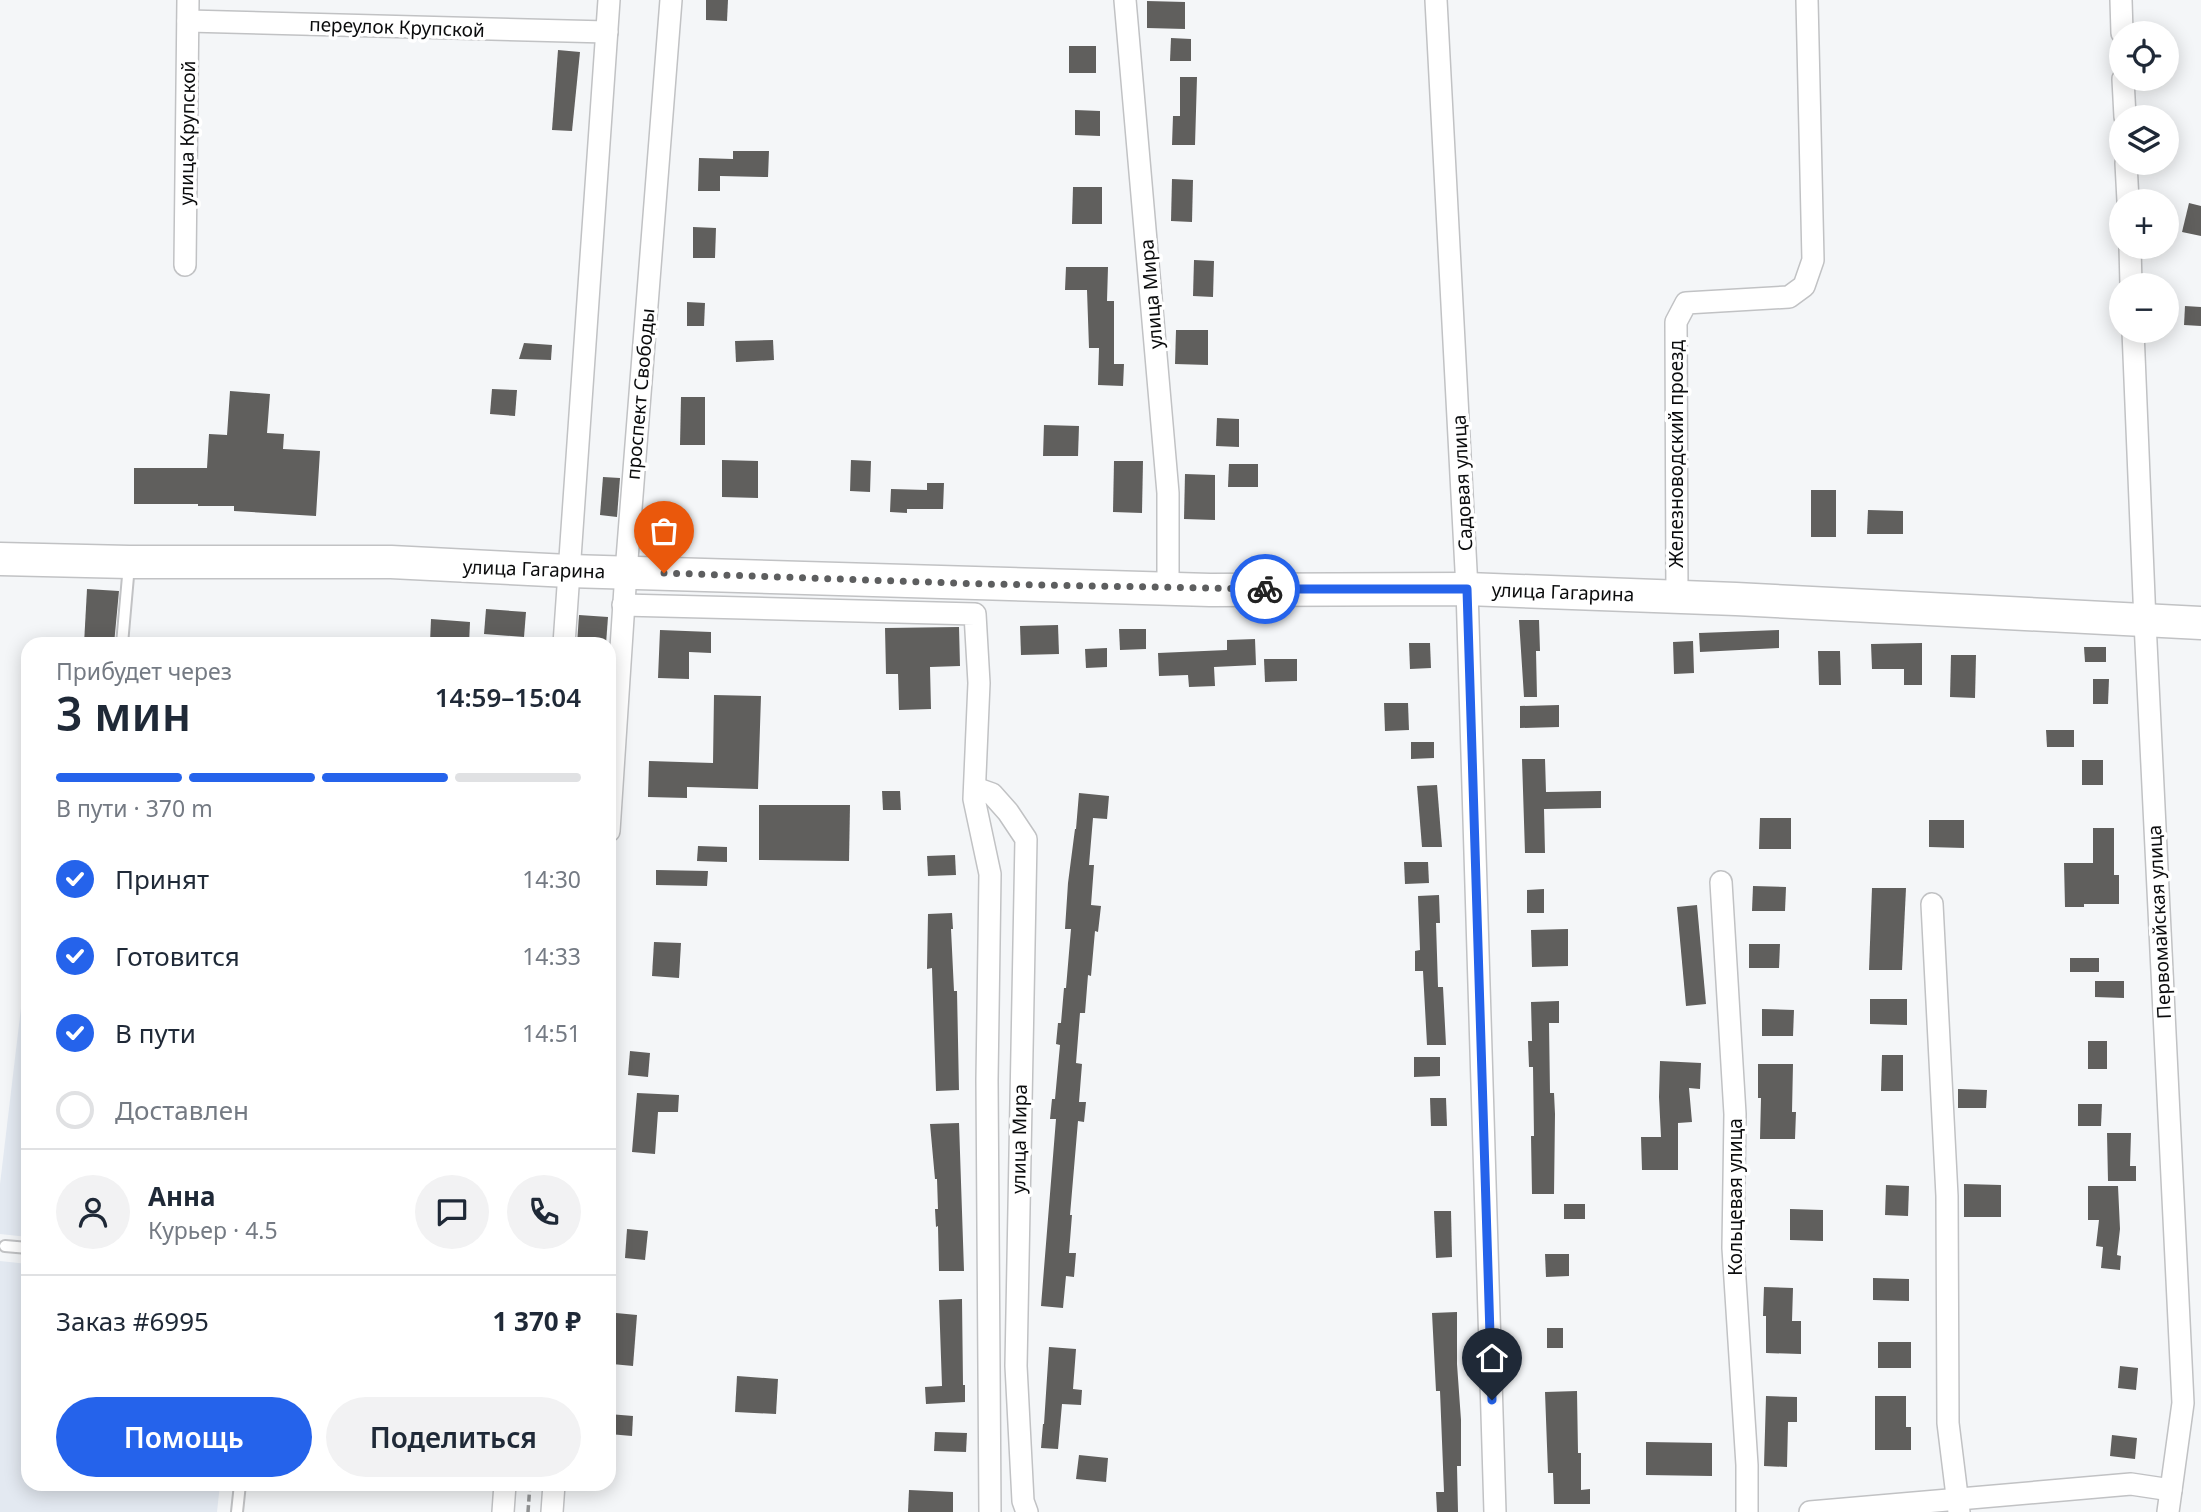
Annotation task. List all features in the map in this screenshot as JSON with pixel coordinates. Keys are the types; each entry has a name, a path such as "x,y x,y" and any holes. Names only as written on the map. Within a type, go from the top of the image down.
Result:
{"main road":[{"name":"улица Гагарина","path":"0,559 391,562 569,571 1168,589 1467,589 2201,623"}],"street":[{"path":"564,637 609,0"},
{"name":"проспект Свободы","path":"616,718 671,0"},
{"name":"улица Мира","path":"1125,0 1168,492 1168,589"},
{"name":"Садовая улица","path":"1436,0 1467,589 1495,1512"},
{"name":"Железноводский проезд","path":"1677,597 1676,322 1686,303 1789,297 1804,286 1813,260 1807,0"},
{"path":"2121,0 2122,21"},
{"name":"переулок Крупской","path":"188,10 607,32"},
{"name":"улица Крупской","path":"185,265 188,10"},
{"name":"Первомайская улица","path":"2133,343 2145,622 2192,1390 2183,1403 2168,1512"},
{"name":"улица Мира","path":"623,605 975,614 979,683 974,799 990,874 987,1080 990,1512"},
{"name":"улица Мира","path":"975,788 992,794 1026,839 1016,1366 1023,1501 1027,1512"},
{"name":"Кольцевая улица","path":"1721,882 1735,1114 1733,1248 1747,1465 1747,1512"},
{"path":"1932,904 1947,1196 1948,1423 1959,1506"},
{"path":"1810,1512 1959,1506 2131,1484 2171,1490"},
{"path":"503,1512 504,1491"},
{"path":"552,1512 554,1491"}],"lane":[{"path":"123,637 129,562"},
{"path":"5,1246 21,1247"},
{"path":"237,1512 239,1491"}],"path":[{"path":"528,1512 530,1491"}],"shaded area":[{"path":"21,1008 21,1236 0,1234 0,1184"},
{"path":"0,1261 21,1263 21,1491 219,1491 217,1512 0,1512"}],"building":[{"path":"706,0 728,0 727,21 706,20"},
{"path":"1147,1 1185,2 1185,29 1147,28"},
{"path":"1171,38 1191,39 1191,61 1170,61"},
{"path":"1069,46 1096,46 1096,73 1069,73"},
{"path":"558,50 580,52 572,131 552,130"},
{"path":"1180,77 1197,77 1195,145 1172,145 1173,116 1180,116"},
{"path":"1075,110 1100,111 1100,136 1075,135"},
{"path":"733,151 769,151 768,177 720,176 720,191 698,191 699,158 733,159"},
{"path":"1172,179 1193,180 1192,222 1171,221"},
{"path":"1073,187 1102,187 1102,224 1072,224"},
{"path":"2189,203 2201,206 2201,236 2182,232"},
{"path":"693,227 716,228 715,258 693,258"},
{"path":"1194,260 1214,261 1213,297 1193,296"},
{"path":"1066,267 1108,267 1107,301 1114,301 1114,364 1124,364 1123,386 1098,385 1099,348 1089,348 1087,290 1065,290"},
{"path":"687,302 705,303 704,326 687,326"},
{"path":"2185,306 2201,307 2201,326 2184,325"},
{"path":"1176,330 1208,330 1208,365 1175,364"},
{"path":"773,340 774,360 736,362 735,341"},
{"path":"524,343 552,345 551,360 519,359"},
{"path":"492,389 517,390 515,416 490,414"},
{"path":"230,391 270,394 267,433 284,434 283,449 320,451 316,516 234,511 234,506 134,504 134,468 207,468 209,434 227,435"},
{"path":"681,397 705,397 705,445 680,445"},
{"path":"1217,418 1239,419 1239,447 1216,446"},
{"path":"1044,425 1079,426 1078,456 1043,456"},
{"path":"722,460 758,461 758,498 722,497"},
{"path":"851,460 871,461 870,492 850,491"},
{"path":"1114,461 1143,461 1142,513 1113,512"},
{"path":"1229,464 1258,464 1258,487 1228,487"},
{"path":"1185,474 1215,475 1215,520 1184,519"},
{"path":"603,477 620,478 617,517 600,515"},
{"path":"927,483 944,483 943,509 890,512 891,489 927,490"},
{"path":"1811,490 1836,490 1836,537 1811,537"},
{"path":"1868,510 1903,511 1903,534 1867,534"},
{"path":"87,589 119,591 115,637 84,637"},
{"path":"486,609 526,612 524,637 484,634"},
{"path":"579,615 608,617 607,637 577,637"},
{"path":"431,619 470,622 469,637 430,637"},
{"path":"1519,620 1539,620 1540,651 1536,651 1537,697 1524,697"},
{"path":"1058,625 1059,654 1021,655 1020,626"},
{"path":"959,627 960,666 930,667 931,709 899,710 898,674 886,674 885,628"},
{"path":"1119,629 1146,629 1146,649 1120,650"},
{"path":"660,630 711,632 711,653 689,652 689,679 658,678"},
{"path":"1779,630 1779,648 1700,652 1699,633"},
{"path":"1255,639 1256,665 1214,667 1215,686 1189,687 1188,675 1159,676 1158,653 1227,650 1227,640"},
{"path":"1693,641 1694,673 1674,674 1673,642"},
{"path":"1409,643 1430,643 1431,668 1410,669"},
{"path":"1922,643 1922,685 1904,685 1904,669 1872,669 1871,644"},
{"path":"2084,647 2106,647 2106,662 2085,662"},
{"path":"1107,648 1107,667 1086,668 1085,649"},
{"path":"1818,651 1840,651 1841,685 1819,685"},
{"path":"1951,655 1976,655 1975,698 1950,697"},
{"path":"1264,659 1297,659 1297,681 1265,682"},
{"path":"2093,679 2109,679 2108,704 2093,704"},
{"path":"714,695 761,696 758,789 687,787 687,798 648,797 649,761 713,763"},
{"path":"1384,703 1408,703 1409,730 1385,731"},
{"path":"1559,705 1559,727 1520,728 1520,706"},
{"path":"2046,730 2074,730 2074,747 2047,747"},
{"path":"1411,742 1434,742 1434,758 1411,759"},
{"path":"1522,759 1545,759 1546,792 1601,791 1601,808 1544,809 1545,853 1525,853"},
{"path":"2082,760 2103,760 2103,785 2082,785"},
{"path":"1437,785 1442,847 1422,847 1417,786"},
{"path":"882,791 900,791 901,810 883,810"},
{"path":"1079,793 1109,796 1107,819 1093,818 1089,865 1094,865 1091,905 1101,906 1098,932 1095,931 1091,976 1088,975 1085,1013 1080,1013 1076,1063 1082,1064 1079,1102 1086,1102 1084,1122 1078,1121 1070,1215 1069,1253 1076,1253 1074,1277 1066,1276 1063,1308 1041,1306 1056,1119 1050,1119 1052,1099 1055,1099 1060,1045 1056,1044 1058,1023 1061,1023 1066,988 1071,929 1065,929 1068,883"},
{"path":"759,805 850,805 849,861 759,860"},
{"path":"1760,818 1791,818 1791,849 1759,849"},
{"path":"1929,820 1964,820 1964,848 1929,847"},
{"path":"2093,828 2114,828 2114,875 2119,875 2119,904 2065,907 2064,863 2093,863"},
{"path":"698,846 727,847 727,862 697,861"},
{"path":"955,855 956,875 928,876 927,856"},
{"path":"1404,862 1428,862 1429,883 1405,884"},
{"path":"656,870 708,871 707,886 656,885"},
{"path":"1753,886 1786,887 1785,911 1752,911"},
{"path":"1872,888 1906,888 1902,970 1869,970"},
{"path":"1544,889 1544,913 1527,913 1527,890"},
{"path":"1439,895 1440,923 1436,923 1438,987 1443,987 1446,1045 1427,1045 1423,971 1415,971 1415,951 1420,950 1418,896"},
{"path":"1697,905 1706,1004 1686,1006 1677,907"},
{"path":"952,913 959,1090 936,1091 932,968 927,969 928,914"},
{"path":"1568,929 1568,966 1532,967 1531,930"},
{"path":"654,942 681,943 679,978 652,976"},
{"path":"1749,944 1780,944 1779,968 1749,968"},
{"path":"2070,958 2099,958 2099,972 2070,972"},
{"path":"2095,981 2124,981 2124,998 2095,997"},
{"path":"1870,999 1907,999 1907,1025 1870,1024"},
{"path":"1559,1001 1559,1023 1549,1023 1550,1093 1554,1093 1555,1114 1554,1194 1532,1194 1533,1067 1529,1067 1528,1041 1532,1041 1531,1002"},
{"path":"1762,1009 1794,1010 1793,1036 1762,1036"},
{"path":"2088,1041 2107,1041 2107,1069 2088,1069"},
{"path":"630,1051 650,1053 648,1077 628,1075"},
{"path":"1882,1055 1903,1055 1903,1091 1881,1091"},
{"path":"1414,1057 1440,1057 1440,1076 1414,1077"},
{"path":"1660,1061 1701,1063 1700,1089 1689,1088 1692,1122 1678,1123 1678,1170 1642,1170 1641,1137 1661,1137"},
{"path":"1758,1064 1793,1064 1792,1112 1796,1112 1795,1139 1760,1139"},
{"path":"1958,1089 1987,1090 1986,1108 1958,1108"},
{"path":"637,1093 679,1095 678,1112 658,1112 655,1154 632,1152"},
{"path":"1430,1098 1446,1098 1447,1126 1431,1126"},
{"path":"2078,1104 2102,1104 2101,1126 2078,1126"},
{"path":"959,1123 964,1271 939,1271 935,1209 938,1209 937,1179 930,1124"},
{"path":"2107,1133 2131,1133 2130,1166 2136,1166 2136,1181 2108,1181"},
{"path":"1964,1184 2001,1185 2001,1217 1964,1217"},
{"path":"1886,1185 1909,1186 1908,1216 1885,1215"},
{"path":"2088,1186 2118,1186 2120,1229 2117,1255 2121,1256 2120,1270 2101,1268 2103,1247 2096,1246 2099,1220 2088,1220"},
{"path":"1564,1204 1585,1204 1585,1219 1564,1219"},
{"path":"1790,1209 1823,1210 1823,1241 1790,1240"},
{"path":"1434,1211 1451,1211 1452,1257 1436,1258"},
{"path":"627,1229 648,1231 645,1260 625,1258"},
{"path":"1545,1254 1569,1254 1569,1276 1546,1277"},
{"path":"1873,1278 1909,1279 1909,1301 1873,1300"},
{"path":"1764,1287 1793,1288 1792,1321 1801,1321 1801,1354 1766,1353"},
{"path":"962,1299 965,1402 926,1404 925,1387 942,1386 939,1300"},
{"path":"1457,1312 1461,1420 1461,1466 1457,1466 1458,1512 1437,1512 1436,1492 1444,1492 1440,1391 1436,1391 1432,1313"},
{"path":"616,1313 637,1315 633,1366 616,1364"},
{"path":"1547,1328 1563,1328 1563,1348 1547,1348"},
{"path":"1878,1342 1911,1342 1911,1368 1878,1368"},
{"path":"1049,1347 1076,1349 1073,1389 1082,1390 1081,1405 1062,1404 1058,1449 1041,1448"},
{"path":"2120,1366 2138,1368 2136,1390 2118,1388"},
{"path":"737,1376 778,1379 776,1414 735,1412"},
{"path":"1577,1391 1581,1490 1590,1489 1590,1504 1554,1504 1553,1473 1548,1473 1545,1392"},
{"path":"1766,1396 1797,1397 1797,1422 1788,1422 1787,1467 1764,1466"},
{"path":"1875,1396 1906,1396 1906,1427 1911,1427 1911,1450 1875,1450"},
{"path":"616,1415 633,1416 632,1436 616,1435"},
{"path":"935,1432 967,1433 966,1452 934,1451"},
{"path":"2112,1435 2137,1438 2135,1459 2110,1456"},
{"path":"1646,1442 1712,1443 1712,1476 1646,1475"},
{"path":"1079,1455 1108,1458 1106,1482 1076,1479"},
{"path":"909,1490 953,1492 953,1512 908,1512"}],"way so far":[{"path":"664,573 983,584 1265,589"}],"route":[{"path":"1265,589 1467,589 1492,1400"}]}
